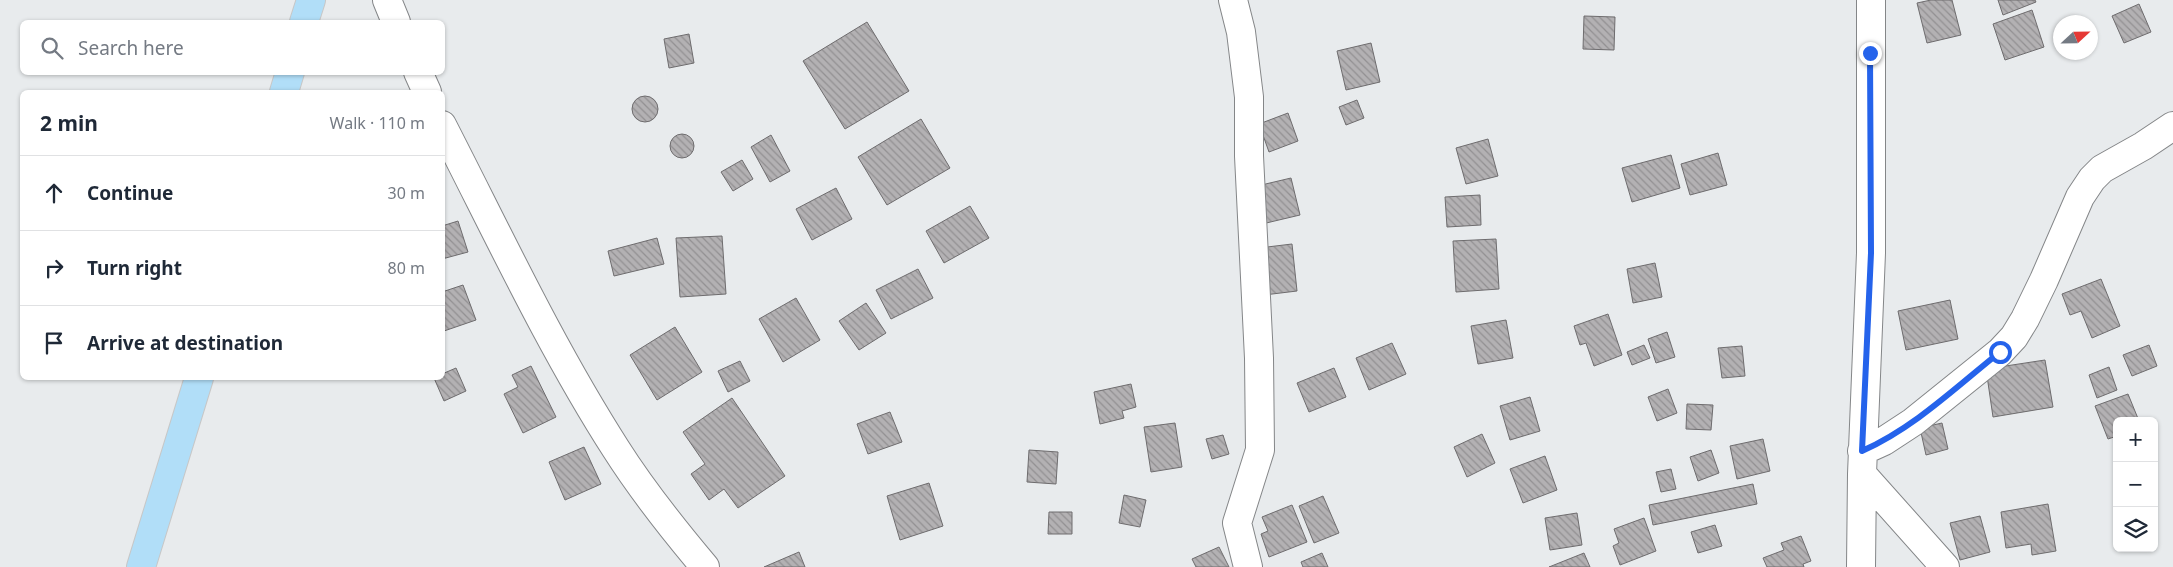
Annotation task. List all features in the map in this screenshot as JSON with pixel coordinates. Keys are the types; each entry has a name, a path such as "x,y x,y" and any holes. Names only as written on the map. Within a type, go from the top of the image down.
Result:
{"highway":[{"path":"305,20 311,0"},
{"path":"285,90 289,75"},
{"path":"141,567 198,380"}],"street":[{"path":"387,0 395,20"},
{"path":"1233,0 1241,32 1249,98 1249,156 1259,358 1260,450 1237,523 1248,567"},
{"path":"1861,567 1862,462 1871,253 1871,0"},
{"path":"419,75 426,90"},
{"path":"1862,462 1884,441 1913,422 2000,352 2014,337 2044,280 2080,197 2092,179 2102,169 2173,126"},
{"path":"445,131 551,338 616,449 674,531 705,567"},
{"path":"1862,462 1945,567"}],"building":[{"path":"1931,0 1952,0 1961,35 1927,43 1917,3"},
{"path":"1998,0 2035,0 2036,2 2003,15"},
{"path":"2139,4 2151,32 2124,43 2112,16"},
{"path":"2032,10 2044,47 2005,60 1993,24"},
{"path":"1584,16 1615,17 1614,50 1583,49"},
{"path":"867,22 909,91 845,129 803,61"},
{"path":"689,34 694,63 669,68 664,39"},
{"path":"1371,43 1380,82 1346,90 1337,51"},
{"path":"645,96 654,100 658,109 654,118 645,122 636,118 632,109 636,100"},
{"path":"1357,100 1364,118 1346,125 1339,107"},
{"path":"1288,113 1298,141 1269,152 1259,124"},
{"path":"921,119 950,168 887,205 858,157"},
{"path":"682,134 687,135 693,141 693,151 687,157 682,158 677,157 671,151 670,146 671,141 677,135"},
{"path":"771,135 790,171 770,182 751,147"},
{"path":"1488,139 1498,176 1466,184 1456,148"},
{"path":"1718,153 1727,185 1690,195 1681,164"},
{"path":"1671,155 1680,188 1632,202 1622,168"},
{"path":"742,160 753,179 733,191 721,172"},
{"path":"1291,178 1300,215 1262,224 1253,187"},
{"path":"836,188 852,219 812,240 796,209"},
{"path":"1480,195 1481,225 1447,227 1445,197"},
{"path":"970,206 989,238 944,263 926,231"},
{"path":"458,221 468,252 445,258 445,225"},
{"path":"722,236 726,294 680,297 676,238"},
{"path":"657,238 664,264 614,276 608,251"},
{"path":"1496,239 1499,289 1456,292 1453,241"},
{"path":"1292,244 1297,291 1264,295 1259,248"},
{"path":"1655,263 1662,297 1633,303 1627,269"},
{"path":"918,269 933,298 891,319 876,290"},
{"path":"2101,279 2120,326 2092,338 2081,311 2070,315 2062,294"},
{"path":"463,285 476,320 445,331 445,291"},
{"path":"796,298 820,340 783,362 759,319"},
{"path":"1950,300 1958,339 1906,350 1898,311"},
{"path":"866,303 886,333 859,350 839,321"},
{"path":"1608,314 1622,355 1594,366 1586,343 1580,345 1574,326"},
{"path":"1506,320 1513,358 1478,364 1471,326"},
{"path":"675,327 702,372 657,400 630,355"},
{"path":"1667,332 1675,357 1656,363 1648,339"},
{"path":"1392,343 1406,374 1369,390 1356,358"},
{"path":"1644,345 1650,358 1632,365 1627,352"},
{"path":"2149,345 2157,366 2132,376 2123,355"},
{"path":"1742,346 1745,376 1722,378 1718,348"},
{"path":"2045,360 2053,407 1993,417 1986,369"},
{"path":"740,361 750,381 728,392 718,371"},
{"path":"531,366 556,417 523,433 504,394 518,387 512,375"},
{"path":"2109,367 2117,390 2097,398 2089,375"},
{"path":"456,368 466,391 444,401 435,380 445,380 445,373"},
{"path":"1334,368 1346,397 1309,412 1297,383"},
{"path":"1131,384 1136,407 1122,411 1124,418 1100,424 1094,392"},
{"path":"1668,389 1677,413 1657,421 1648,397"},
{"path":"2128,394 2137,417 2113,417 2113,437 2108,439 2095,406"},
{"path":"1530,397 1540,431 1510,440 1500,406"},
{"path":"732,398 785,476 738,508 724,489 709,500 691,474 705,464 683,432"},
{"path":"1687,404 1713,405 1711,430 1686,429"},
{"path":"890,412 902,442 868,454 857,424"},
{"path":"1175,423 1182,467 1151,472 1144,427"},
{"path":"1942,423 1948,449 1926,455 1920,428"},
{"path":"1482,434 1495,463 1467,477 1454,447"},
{"path":"1223,435 1229,454 1212,459 1206,439"},
{"path":"1763,439 1770,471 1737,479 1730,446"},
{"path":"584,447 601,484 565,500 549,462"},
{"path":"1029,450 1058,452 1056,484 1027,482"},
{"path":"1711,450 1719,473 1698,481 1690,457"},
{"path":"1545,456 1557,490 1523,503 1510,469"},
{"path":"1671,469 1676,489 1661,492 1656,472"},
{"path":"929,483 943,526 900,540 887,496"},
{"path":"1753,484 1757,504 1653,525 1649,505"},
{"path":"1124,495 1146,500 1140,527 1119,523"},
{"path":"1323,496 1339,533 1314,543 1299,506"},
{"path":"2048,504 2056,551 2032,555 2031,544 2006,548 2001,512"},
{"path":"1292,505 1307,542 1269,557 1261,534 1268,531 1262,517"},
{"path":"1049,512 1072,512 1072,534 1048,534"},
{"path":"1577,513 1582,545 1550,550 1545,518"},
{"path":"1980,516 1990,552 1960,560 1950,523"},
{"path":"1644,518 1656,551 1620,565 1613,546 1619,543 1614,529"},
{"path":"1715,525 1722,546 1698,553 1691,532"},
{"path":"1801,536 1811,561 1803,564 1804,567 1767,567 1763,558 1784,550 1781,543"},
{"path":"1219,547 1229,567 1196,567 1192,559"},
{"path":"799,552 805,567 764,567"},
{"path":"1322,553 1328,567 1303,567 1301,562"},
{"path":"1584,553 1590,567 1549,567"}],"route":[{"path":"1870,53 1871,253 1862,451 1884,441 1913,422 2000,352"}]}
